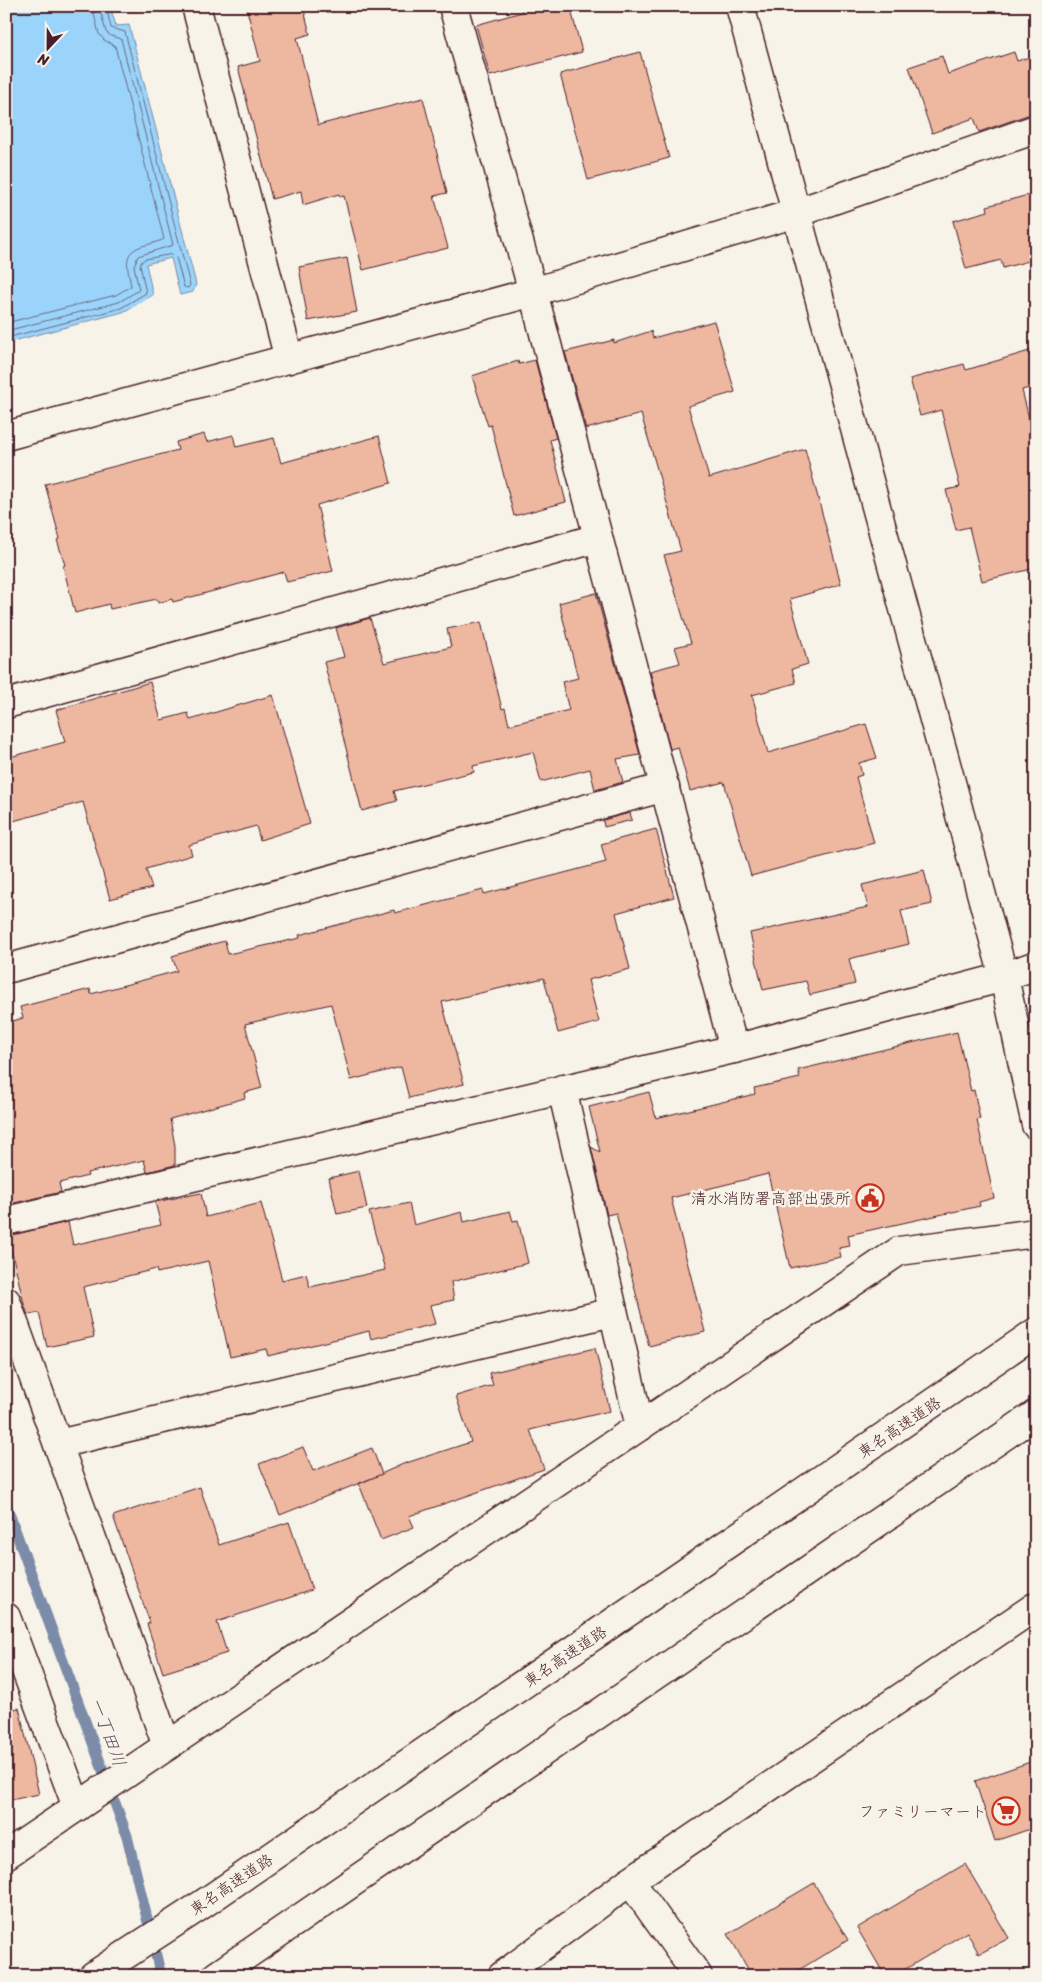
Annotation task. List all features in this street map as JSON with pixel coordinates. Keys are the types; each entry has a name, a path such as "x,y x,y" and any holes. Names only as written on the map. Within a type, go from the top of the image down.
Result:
{"main road":[{"path":"196,6 289,359"},
{"path":"453,6 533,292 734,1049"},
{"path":"740,6 1004,977 1036,1125"},
{"path":"6,436 533,292 796,213 1036,129"},
{"path":"6,704 598,538"},
{"path":"6,969 665,787"},
{"path":"6,1221 734,1049 1004,977 1036,965"},
{"path":"562,1090 640,1427"},
{"path":"6,1855 899,1251 1036,1234"},
{"path":"6,1301 167,1746"},
{"path":"58,1444 613,1312"},
{"name":"東名高速道路","path":"92,1976 209,1900 1036,1332"},
{"path":"216,1976 1036,1414"},
{"path":"502,1976 630,1881 1036,1606"},
{"path":"6,1618 77,1808"},
{"path":"630,1881 698,1976"}],"water":[{"path":"6,6 110,6 116,26 129,25 196,284 193,292 180,295 171,258 146,264 153,295 123,312 6,343"}],"building":[{"path":"246,6 303,6 310,34 297,38 318,125 423,98 447,193 434,196 448,248 363,270 344,196 340,197 339,194 303,205 301,191 272,199 238,67 260,61"},
{"path":"520,6 570,6 582,52 490,76 476,25 522,12"},
{"path":"640,52 669,158 588,180 560,74"},
{"path":"1014,52 1017,61 1036,55 1036,112 979,132 974,118 932,133 909,67 942,56 948,74"},
{"path":"1036,193 1036,259 1003,268 1001,260 966,269 953,221 988,211 987,206"},
{"path":"347,258 357,312 308,321 299,267"},
{"path":"714,321 735,392 688,406 709,478 805,449 841,584 790,599 808,664 792,669 796,683 752,695 768,753 866,724 877,758 859,763 862,775 856,777 874,843 751,876 724,782 690,791 678,747 670,749 650,671 680,663 675,647 691,643 664,555 681,551 641,414 586,429 565,352 614,340 614,343 651,331 653,338"},
{"path":"1036,349 1036,386 1022,390 1036,447 1036,568 982,581 969,527 956,530 946,490 960,487 941,410 920,416 910,379 964,364 966,370"},
{"path":"535,360 556,438 550,440 566,502 514,516 491,425 488,426 472,376 518,361 519,364"},
{"path":"204,434 207,442 233,435 236,447 274,438 281,463 379,436 391,483 317,505 333,571 287,582 284,572 173,602 172,599 158,603 157,599 110,609 109,604 75,613 63,566 65,565 57,540 60,539 45,484 178,450 176,442"},
{"path":"596,593 640,755 617,759 623,782 595,790 590,769 541,782 533,752 473,766 474,772 394,791 397,801 362,811 324,662 344,657 336,628 370,618 384,663 451,647 447,629 481,622 502,709 505,708 509,725 569,710 562,682 578,678 559,603"},
{"path":"150,682 161,720 188,713 190,720 273,695 310,824 260,840 256,826 189,845 192,855 146,869 152,888 110,899 83,802 6,823 6,758 65,742 56,710"},
{"path":"630,813 632,820 604,827 603,820"},
{"path":"656,829 674,897 616,913 630,969 588,980 599,1022 558,1033 544,978 442,1002 464,1084 409,1098 401,1067 351,1080 331,1004 245,1024 262,1088 244,1093 245,1098 170,1119 175,1146 175,1165 147,1172 144,1160 87,1173 88,1176 59,1183 61,1192 6,1205 6,1023 23,1018 20,1007 90,989 91,994 177,971 172,956 225,941 228,954 300,938 299,935 394,910 395,913 483,890 484,894 606,862 601,844"},
{"path":"924,870 932,904 901,911 909,944 849,959 855,984 810,995 806,981 763,990 750,933 868,907 862,885"},
{"path":"957,1032 971,1091 974,1090 980,1119 977,1120 994,1198 979,1202 980,1206 848,1235 850,1246 839,1248 841,1257 790,1268 768,1174 671,1198 705,1332 649,1346 616,1213 607,1215 591,1147 600,1152 589,1107 649,1092 656,1118 755,1094 754,1088 800,1078 798,1070"},
{"path":"359,1171 367,1208 337,1214 329,1178"},
{"path":"201,1193 206,1217 261,1203 282,1280 306,1274 310,1287 385,1270 369,1212 409,1203 414,1225 462,1212 464,1222 510,1211 513,1221 518,1220 528,1263 451,1282 454,1300 430,1305 435,1324 371,1339 369,1331 268,1356 266,1349 230,1357 208,1261 157,1273 156,1269 83,1287 94,1337 47,1347 39,1313 28,1315 24,1304 8,1236 68,1222 73,1245 161,1225 155,1202"},
{"path":"595,1348 610,1411 530,1430 544,1469 409,1516 414,1527 381,1540 359,1484 403,1464 471,1442 456,1396 493,1385 489,1373"},
{"path":"303,1447 313,1471 372,1448 382,1474 280,1515 259,1464"},
{"path":"200,1487 219,1545 289,1522 312,1590 217,1622 227,1653 163,1673 147,1624 150,1623 113,1516"},
{"path":"19,1708 39,1794 6,1801 6,1710"},
{"path":"1036,1760 1036,1827 995,1841 975,1781"},
{"path":"965,1864 1009,1938 979,1954 967,1932 894,1976 885,1976 857,1928"},
{"path":"814,1883 848,1940 789,1976 752,1976 728,1934"}],"waterway":[{"name":"一丁田川","path":"6,1505 127,1836 161,1976"}],"place":[{"name":"清水消防署高部出張所","path":"870,1198"},
{"name":"ファミリーマート","path":"1006,1811"}]}
